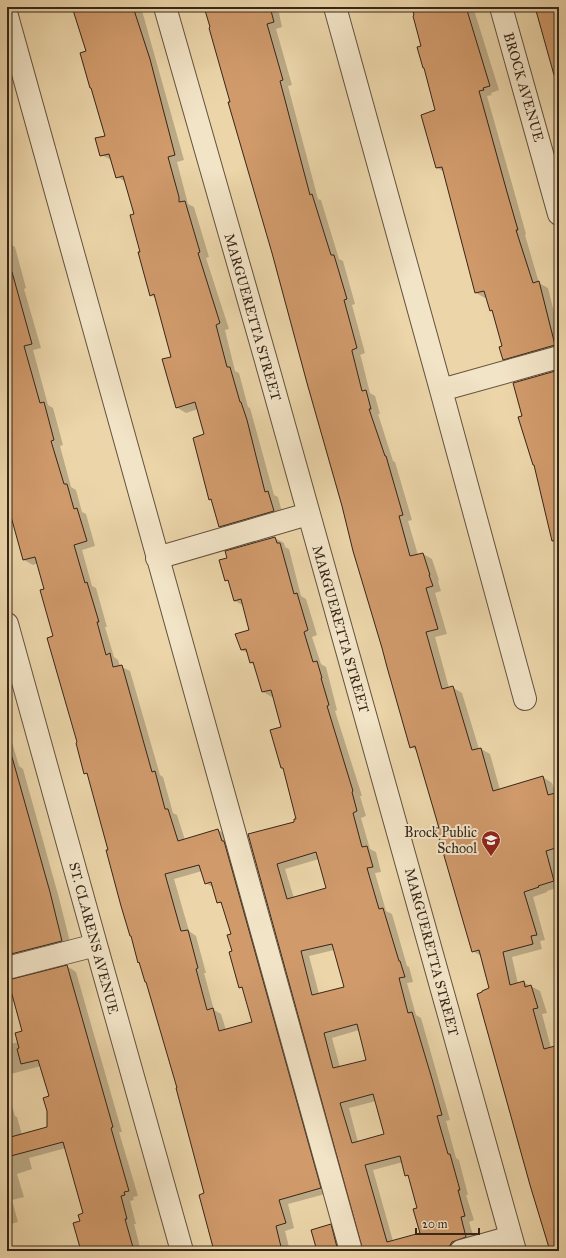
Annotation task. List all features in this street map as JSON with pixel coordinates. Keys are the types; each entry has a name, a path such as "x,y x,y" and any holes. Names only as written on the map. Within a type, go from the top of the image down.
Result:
{"street":[{"name":"MARGUERETTA STREET","path":"165,7 263,349 513,1244"},
{"path":"335,7 525,699"},
{"name":"BROCK AVENUE","path":"501,7 558,204"},
{"path":"7,16 351,1251"},
{"path":"441,390 559,357"},
{"path":"157,558 308,514"},
{"name":"ST. CLARENS AVENUE","path":"7,624 182,1251"},
{"path":"7,968 96,945"},
{"path":"461,1251 513,1244"}],"building":[{"path":"72,7 133,7 150,59 175,155 168,157 179,202 185,201 200,252 198,253 220,323 216,325 227,367 230,367 247,420 265,492 268,491 274,511 219,527 211,499 209,500 193,438 204,434 195,402 176,408 162,359 171,357 154,294 150,296 138,252 140,252 130,215 134,214 123,176 116,178 109,154 100,156 95,138 105,136 80,53 86,51"},
{"path":"204,7 270,7 274,22 267,24 283,80 280,81 310,195 312,194 331,255 334,255 347,299 344,300 357,348 352,351 362,391 366,390 371,409 369,409 386,456 403,515 399,516 410,556 423,553 433,586 426,588 438,629 426,632 442,689 453,686 472,750 481,748 493,791 543,776 548,795 559,792 559,847 546,851 554,881 524,892 537,935 531,936 533,944 503,952 510,985 524,981 525,987 531,985 538,1008 533,1009 544,1049 555,1046 559,1059 559,1251 550,1251 530,1185 477,994 489,988 479,950 472,952 436,828 439,828 415,746 410,748 353,551 272,253 228,102 230,102"},
{"path":"412,7 466,7 490,86 479,91 518,230 516,230 533,283 539,281 555,345 503,360 499,347 502,346 492,310 490,311 484,291 475,293 442,167 436,168 421,115 435,110 417,47 421,46"},
{"path":"535,7 559,7 559,75 554,75"},
{"path":"7,272 12,272 32,344 24,346 40,403 44,402 54,440 51,441 64,484 67,484 74,509 77,508 87,541 74,545 85,583 87,582 99,622 97,622 106,655 110,653 113,667 122,665 152,772 155,771 165,809 168,809 178,841 218,829 222,841 224,841 321,1188 279,1200 286,1223 276,1226 282,1251 214,1251 199,1195 204,1193 177,1088 146,982 139,962 138,963 121,906 106,850 108,850 87,773 84,774 77,742 47,638 53,636 40,590 44,589 35,557 23,560 7,502","holes":["199,865 205,884 211,882 217,903 221,902 231,934 227,935 232,951 229,952 239,988 242,987 252,1022 219,1031 213,1008 207,1010 196,969 198,968 188,930 181,931 165,874"]},
{"path":"559,370 559,540 552,541 534,465 518,417 522,416 513,383"},
{"path":"275,537 277,543 280,543 294,594 297,593 308,630 304,632 313,662 317,661 329,705 327,706 353,791 357,811 353,813 362,847 367,846 373,867 367,868 379,909 383,908 405,977 399,978 408,1013 412,1012 432,1079 442,1115 437,1116 460,1190 458,1190 465,1216 461,1217 466,1237 452,1242 449,1247 436,1251 363,1251 248,834 294,822 294,819 296,819 283,768 281,768 270,730 281,727 271,690 262,692 253,662 250,663 246,649 241,650 235,634 249,630 241,599 234,601 228,580 225,581 219,560 227,558 225,551","holes":["316,852 326,888 287,899 277,864","332,944 344,987 312,995 301,951","357,1024 366,1060 333,1068 324,1033","373,1094 384,1134 352,1143 340,1103","400,1156 405,1176 408,1175 417,1208 413,1209 420,1233 387,1242 365,1165"]},
{"path":"7,757 12,757 50,892 62,941 7,955"},
{"path":"67,965 113,1127 111,1128 129,1191 124,1192 125,1195 121,1196 127,1219 125,1219 134,1251 81,1251 73,1223 80,1221 78,1215 83,1213 63,1142 7,1157 7,1138 47,1127 47,1111 43,1098 49,1096 38,1060 21,1064 15,1033 22,1031 8,980"},
{"path":"331,1224 338,1251 317,1251 311,1230"}],"place":[{"name":"Brock Public School","path":"491,857"}]}
